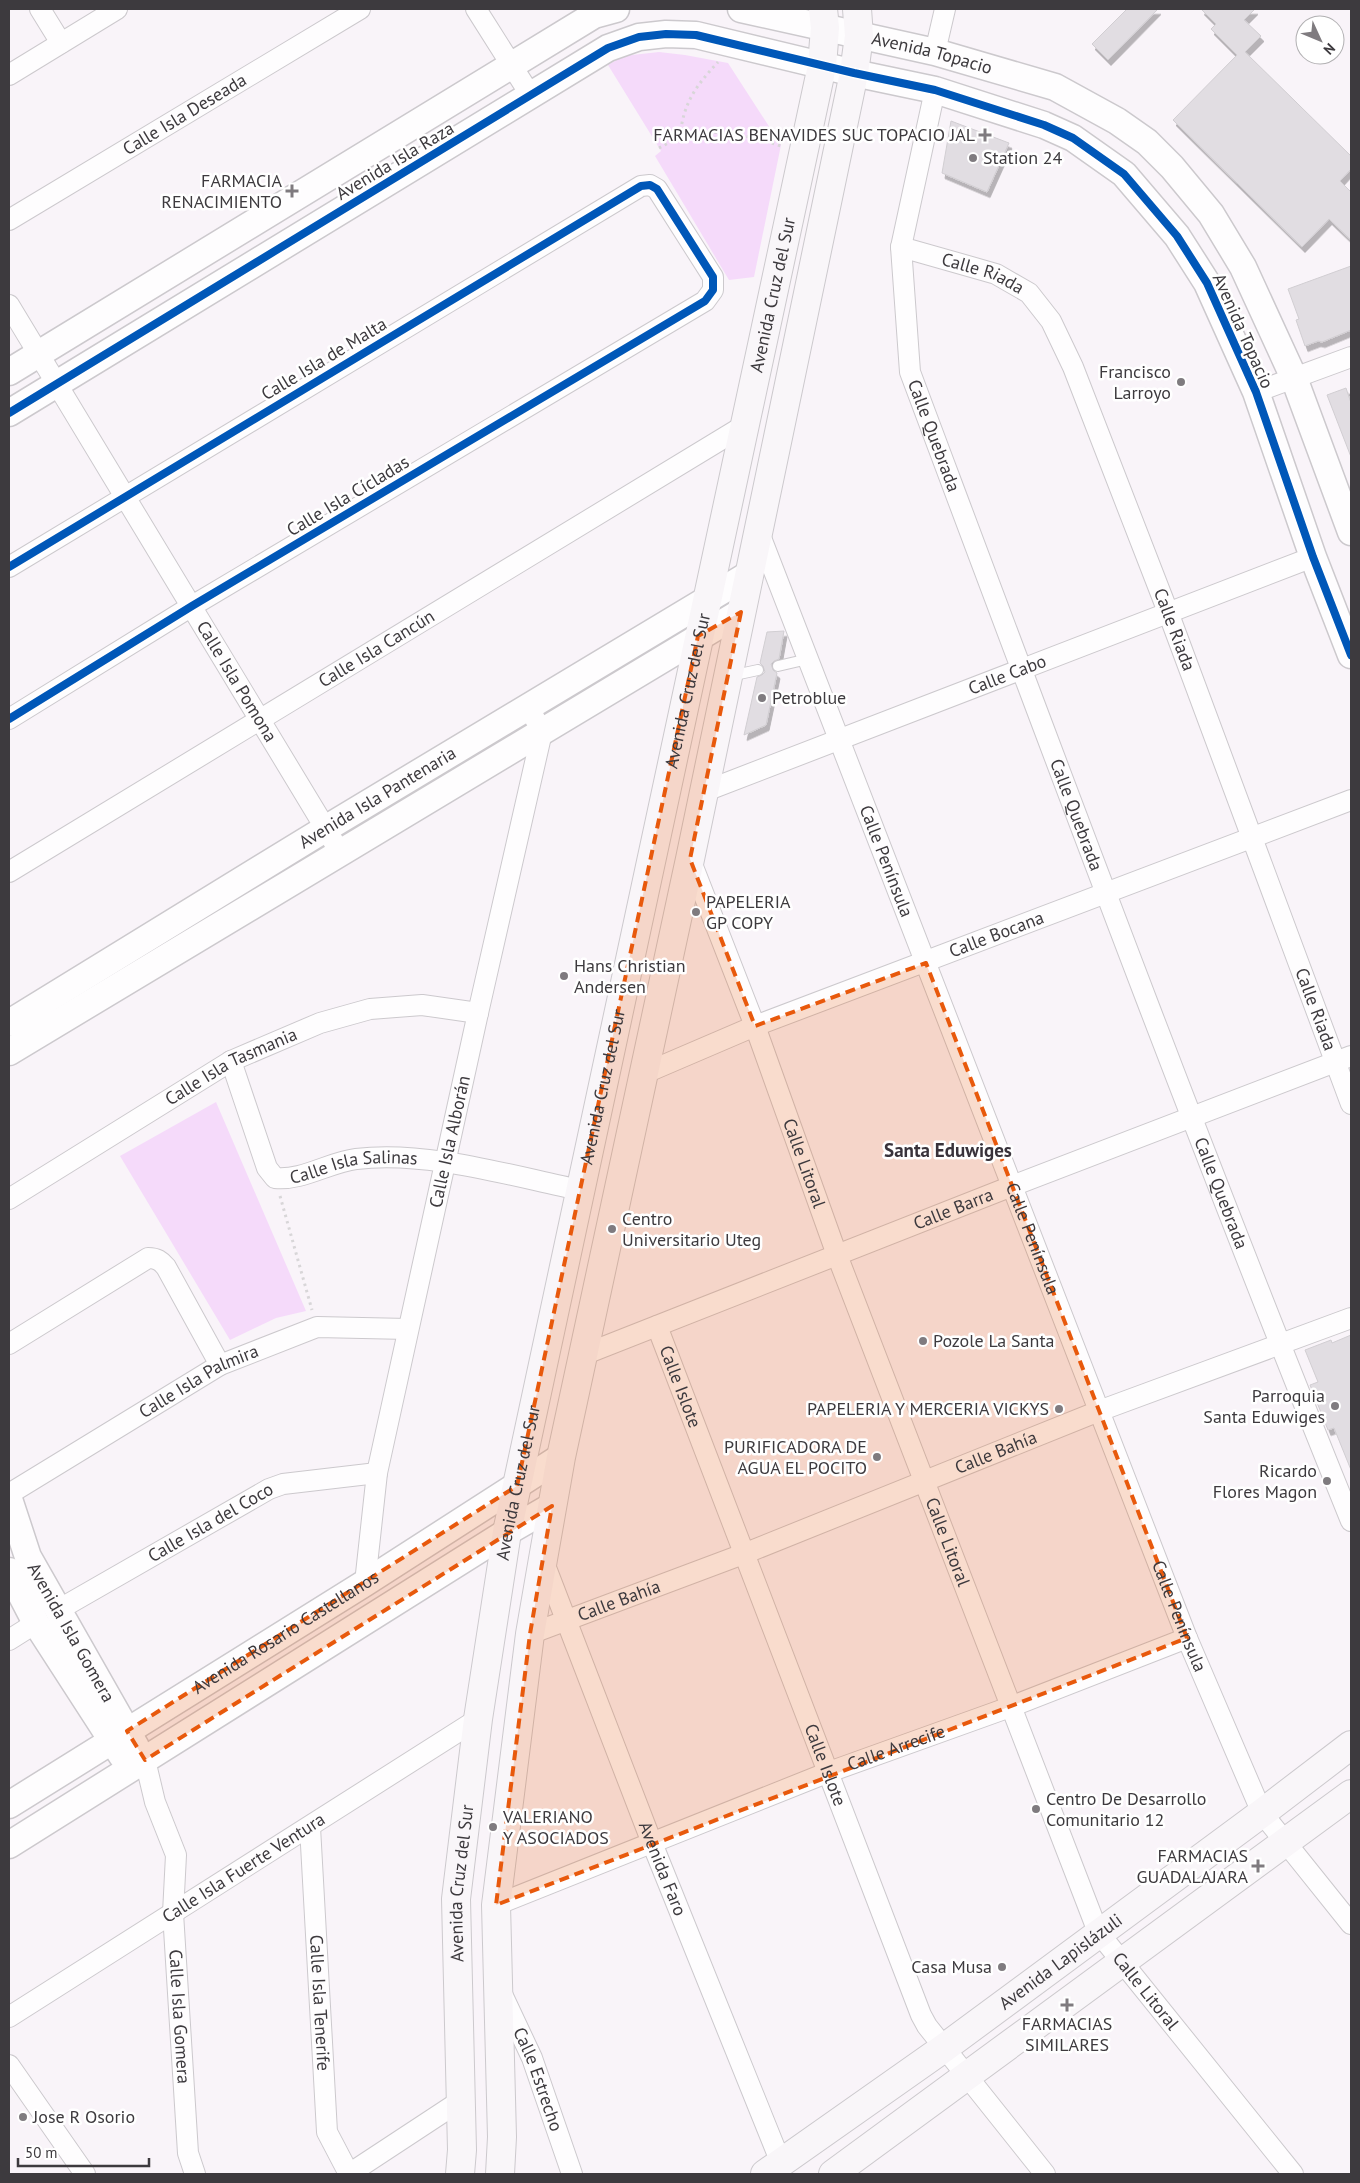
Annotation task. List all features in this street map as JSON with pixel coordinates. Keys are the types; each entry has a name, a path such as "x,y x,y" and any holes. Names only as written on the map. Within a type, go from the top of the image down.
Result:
{"main road":[{"name":"Avenida Cruz del Sur","path":"500,2174 502,2137 496,1906 530,1634 561,1457 690,859 854,73 858,36 857,9"},
{"name":"Avenida Cruz del Sur","path":"460,2174 462,2150 456,1899 478,1719 507,1532 822,66 824,18"},
{"name":"Avenida Lapislázuli","path":"778,2171 1351,1745"},
{"path":"833,2174 1351,1794"}],"street":[{"path":"40,9 61,43"},
{"path":"9,75 117,9"},
{"name":"Calle Isla Deseada","path":"9,220 360,9"},
{"path":"476,9 531,96"},
{"name":"Avenida Isla Raza","path":"9,372 594,15 616,9"},
{"path":"746,9 824,18"},
{"path":"934,52 945,9"},
{"name":"Avenida Topacio","path":"824,18 858,36 934,52 1055,86 1117,121 1147,142 1172,166 1211,214 1243,267 1294,378 1351,532"},
{"name":"Avenida Isla Raza","path":"9,413 608,48 639,37 666,34 696,35 822,66"},
{"name":"Avenida Topacio","path":"822,66 935,90 1044,125 1073,138 1124,174 1177,236 1206,283 1256,392 1313,558 1351,655"},
{"name":"Calle Quebrada","path":"935,90 901,247 910,372 1192,1117 1280,1345 1351,1521"},
{"name":"Calle Isla de Malta","path":"9,568 641,186 650,184 656,189"},
{"name":"Calle Isla Cícladas","path":"9,720 192,606 705,301 713,290 713,277 656,189"},
{"name":"Calle Riada","path":"901,247 996,274 1028,292 1051,320 1073,367 1168,612 1251,838 1343,1059 1351,1104"},
{"name":"Calle Isla Pomona","path":"9,305 341,854"},
{"path":"1256,392 1351,357"},
{"name":"Calle Isla Cancún","path":"9,872 744,425"},
{"name":"Calle Península","path":"758,530 1187,1638 1262,1813 1351,1924"},
{"name":"Calle Cabo","path":"703,792 839,738 1022,671 1168,612 1313,558"},
{"name":"Avenida Isla Pantenaria","path":"9,1023 325,828 748,575"},
{"name":"Avenida Isla Pantenaria","path":"9,1052 341,854 698,636 742,612"},
{"path":"528,706 542,732"},
{"name":"Calle Isla Alborán","path":"364,1583 377,1473 542,732"},
{"name":"Calle Bocana","path":"643,1074 755,1026 926,963 1351,800"},
{"name":"Calle Litoral","path":"690,859 755,1026 837,1255 1010,1708 1098,1932 1121,1963 1293,2174"},
{"name":"Calle Isla Tasmania","path":"9,1199 230,1061 320,1023 370,1009 422,1005 478,1013"},
{"name":"Calle Barra","path":"583,1355 1012,1186 1343,1059"},
{"path":"230,1061 267,1168 275,1178"},
{"name":"Calle Isla Salinas","path":"275,1178 288,1178 356,1159 402,1158 446,1162 580,1190"},
{"path":"9,1344 148,1258 158,1259 166,1268 220,1365"},
{"name":"Calle Bahía","path":"530,1634 746,1553 1099,1411 1351,1318"},
{"name":"Calle Islote","path":"657,1326 746,1553 922,2016 927,2026 944,2048 1045,2174"},
{"name":"Calle Isla Palmira","path":"9,1494 220,1365 317,1327 408,1329"},
{"name":"Avenida Rosario Castellanos","path":"9,1805 364,1583 561,1457"},
{"name":"Calle Isla del Coco","path":"9,1640 47,1616 269,1489 283,1484 377,1473"},
{"name":"Avenida Isla Gomera","path":"9,1499 15,1564 119,1736 138,1764"},
{"name":"Avenida Rosario Castellanos","path":"9,1845 507,1532 552,1506"},
{"name":"Avenida Faro","path":"543,1560 778,2171"},
{"name":"Calle Arrecife","path":"496,1906 829,1772 1010,1708 1187,1638"},
{"name":"Calle Isla Fuerte Ventura","path":"9,2017 478,1719"},
{"name":"Calle Isla Gomera","path":"138,1764 176,1855 174,1913 188,2153 195,2174"},
{"name":"Calle Isla Tenerife","path":"310,1827 327,2132 349,2174"},
{"name":"Calle Estrecho","path":"498,1986 532,2058 572,2174"},
{"path":"9,2065 85,2174"},
{"path":"349,2174 460,2101"}],"lane":[{"path":"778,666 808,659"},
{"path":"728,677 758,670"}],"path":[{"path":"680,137 684,112 690,98 697,85 720,61"},
{"path":"659,148 680,137 716,132 747,135 781,146"},
{"path":"275,1178 317,1327"}],"highlighted area":[{"path":"741,612 690,859 755,1026 926,963 1187,1638 496,1905 530,1634 552,1506 145,1760 127,1731 517,1486 698,636"}],"shaded area":[{"path":"659,52 728,63 781,145 754,277 729,280 655,156 661,151 608,65 623,56"},
{"path":"216,1102 306,1311 276,1318 230,1340 120,1156"}],"building":[{"path":"1127,9 1158,9 1108,60 1092,44"},
{"path":"1201,9 1255,9 1244,20 1261,36 1245,52 1351,156 1351,169 1340,181 1351,192 1351,240 1329,219 1302,247 1173,120 1237,55 1211,29 1216,24"},
{"name":"Station 24","path":"951,121 1009,143 987,192 942,173"},
{"path":"1351,266 1351,330 1322,342 1318,341 1305,346 1296,320 1299,319 1288,289"},
{"path":"1346,388 1351,403 1351,457 1327,395"},
{"name":"Petroblue","path":"784,631 779,659 771,664 773,670 777,673 766,725 744,735 757,677 765,672 760,663 767,632"},
{"name":"Parroquia Santa Eduwiges","path":"1351,1335 1351,1470 1334,1428 1328,1430 1310,1385 1318,1382 1305,1350 1331,1340 1332,1343"}],"cycle path":[{"path":"9,413 608,48 639,37 666,34 696,35 854,73 935,90 1044,125 1073,138 1124,174 1177,236 1207,283 1256,392 1313,557 1351,655"},
{"path":"9,567 641,186 650,185 657,189 713,277 713,290 705,301 192,606 9,719"}],"place":[{"name":"FARMACIAS BENAVIDES SUC TOPACIO JAL","path":"985,135"},
{"name":"Station 24","path":"973,158"},
{"name":"FARMACIA RENACIMIENTO","path":"292,191"},
{"name":"Francisco Larroyo","path":"1181,382"},
{"name":"Petroblue","path":"762,698"},
{"name":"PAPELERIA GP COPY","path":"696,912"},
{"name":"Hans Christian Andersen","path":"564,976"},
{"name":"Centro Universitario Uteg","path":"612,1229"},
{"name":"Pozole La Santa","path":"923,1341"},
{"name":"Parroquia Santa Eduwiges","path":"1335,1406"},
{"name":"PAPELERIA Y MERCERIA VICKYS","path":"1059,1409"},
{"name":"PURIFICADORA DE AGUA EL POCITO","path":"877,1457"},
{"name":"Ricardo Flores Magon","path":"1327,1481"},
{"name":"Centro De Desarrollo Comunitario 12","path":"1036,1809"},
{"name":"VALERIANO Y ASOCIADOS","path":"493,1827"},
{"name":"FARMACIAS GUADALAJARA","path":"1258,1866"},
{"name":"Casa Musa","path":"1002,1967"},
{"name":"FARMACIAS SIMILARES","path":"1067,2005"},
{"name":"Jose R Osorio","path":"23,2117"}],"district":[{"name":"Santa Eduwiges","path":"948,1150"}]}
